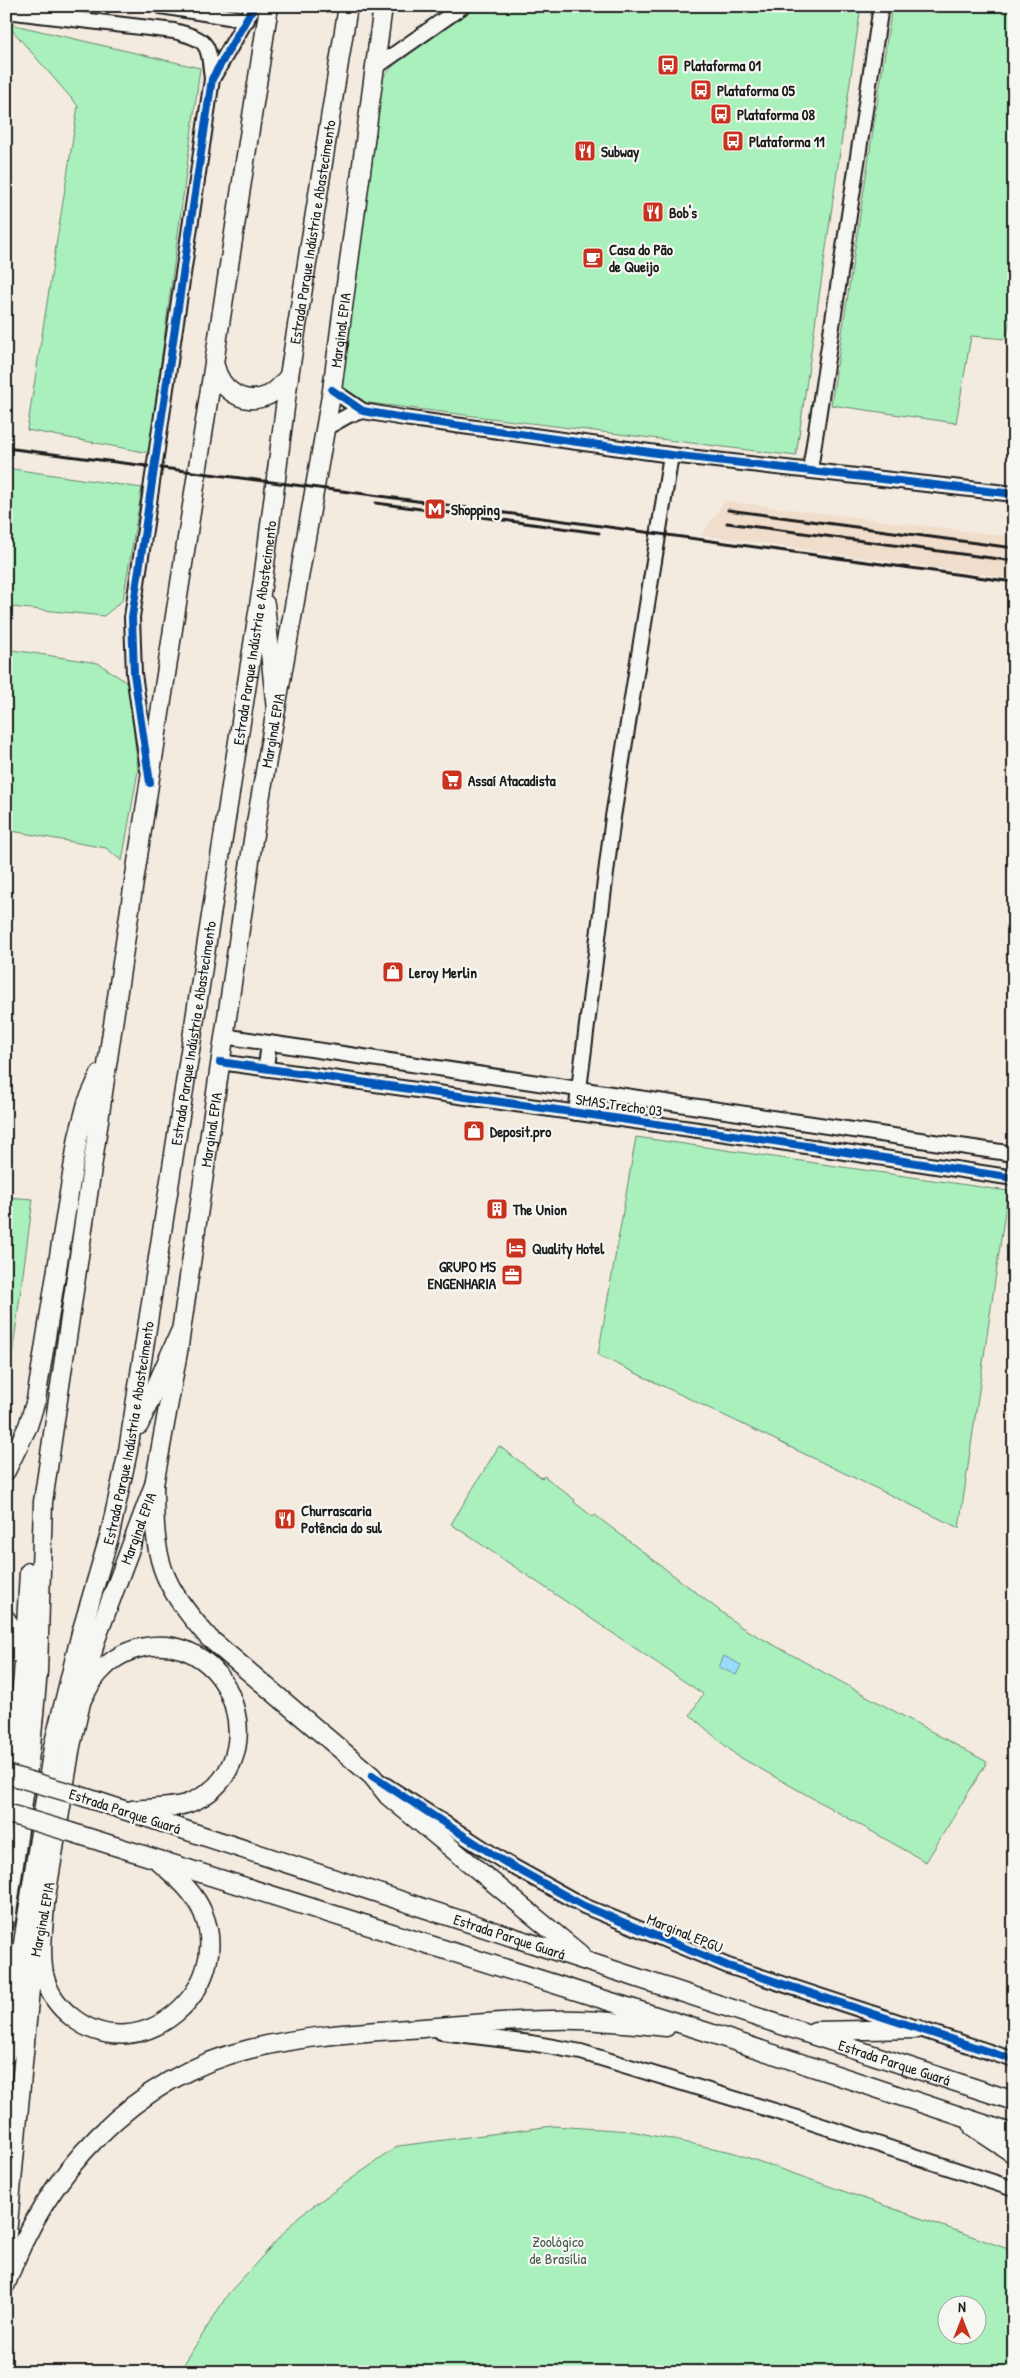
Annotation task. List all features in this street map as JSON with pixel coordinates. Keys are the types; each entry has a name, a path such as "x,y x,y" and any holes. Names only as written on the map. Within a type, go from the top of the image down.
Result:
{"main road":[{"path":"6,1920 34,1718 38,1671 43,1502 268,6"},
{"name":"Estrada Parque Indústria e Abastecimento","path":"6,2054 53,1747 77,1644 110,1534 128,1451 263,580 289,376 348,6"},
{"name":"Marginal EPIA","path":"6,2245 32,1968 45,1903 70,1746 95,1642 154,1485 178,1352 252,840 332,390 383,6"},
{"path":"214,366 218,378 225,388 234,395 246,399 258,399 270,394 289,376"},
{"path":"263,580 276,710"},
{"path":"6,1471 28,1426 36,1400 78,1137 87,1103 110,1050"},
{"path":"128,1451 180,1332"},
{"path":"154,1485 156,1543 166,1580 187,1613 209,1638 372,1776 395,1802 586,1959"},
{"path":"6,1814 23,1677 31,1545 35,1521 43,1502"},
{"path":"6,1619 14,1632 23,1677"},
{"path":"77,1644 82,1697"},
{"path":"82,1697 100,1671 115,1658 138,1648 153,1646 172,1647 194,1655 217,1673 229,1691 237,1720 237,1744 232,1762 214,1786 189,1803 123,1810"},
{"name":"Estrada Parque Guará","path":"6,1774 80,1796 586,1959 1014,2101"},
{"name":"Estrada Parque Guará","path":"6,1814 153,1856 704,2031 1014,2134"},
{"path":"45,1903 43,1962 46,1979 52,1994 64,2011 81,2024 98,2032 114,2035 146,2030 166,2021 191,1997 204,1975 210,1946 203,1913 195,1899 188,1888 153,1856"},
{"path":"6,2284 30,2226 56,2185 81,2154 107,2127 148,2095 211,2061 248,2049 287,2041 416,2028 528,2021 577,2020 704,2031"},
{"path":"801,2031 917,2028"},
{"path":"956,2115 1014,2154"}],"street":[{"path":"161,6 246,20"},
{"path":"212,79 254,6"},
{"path":"376,67 463,6"},
{"path":"810,470 881,6"},
{"path":"174,31 178,16 176,9"},
{"path":"6,11 174,31 192,35 201,40 208,48 212,79 132,617 134,674 150,783"},
{"path":"332,390 363,411 488,431 671,455 1014,494"},
{"path":"324,429 349,415 363,411"},
{"path":"576,1113 613,817 671,455"},
{"name":"SMAS Trecho 03","path":"223,1036 1014,1154"},
{"path":"266,1067 269,1043"},
{"name":"SMAS Trecho 03","path":"220,1062 266,1067 761,1139 1014,1178"},
{"path":"761,1139 764,1116"},
{"name":"Marginal EPGU","path":"372,1776 503,1861 584,1906 728,1966 1014,2060"},
{"path":"416,2028 531,2043 581,2052 801,2119 1014,2189"}],"shaded area":[{"path":"725,501 1014,537 1014,579 701,535"}],"green space":[{"path":"478,6 861,6 796,456 361,402 347,396 339,382 383,77 394,65"},
{"path":"892,6 1014,6 1014,304 1006,339 971,336 956,423 831,405"},
{"path":"6,23 200,68 149,453 27,430 78,106"},
{"path":"6,468 142,488 123,600 104,616 11,607 6,602"},
{"path":"6,649 98,663 129,684 138,771 122,861 106,848 6,830"},
{"path":"636,1137 1008,1191 959,1528 598,1355"},
{"path":"6,1197 33,1199 6,1401"},
{"path":"499,1446 542,1478 544,1476 593,1517 595,1515 741,1627 987,1762 926,1862 736,1755 690,1715 703,1694 451,1524"},
{"name":"Zoológico de Brasília","path":"553,2126 631,2131 732,2152 1014,2251 1014,2372 179,2372 228,2294 299,2216 398,2146"}],"water":[{"path":"724,1656 741,1665 736,1675 719,1667"}],"railway":[{"path":"6,448 365,494 1014,582"},
{"path":"376,503 599,533"},
{"path":"728,510 1014,548"},
{"path":"727,523 1014,561"}],"cycle path":[{"path":"150,783 134,674 132,617 212,79 254,6"},
{"path":"332,390 363,411 404,418 671,455 1014,494"},
{"path":"220,1062 754,1138 1014,1178"},
{"path":"372,1776 503,1861 584,1906 728,1966 1014,2060"}],"place":[{"name":"Plataforma 01","path":"668,65"},
{"name":"Plataforma 05","path":"701,90"},
{"name":"Plataforma 08","path":"721,114"},
{"name":"Plataforma 11","path":"733,141"},
{"name":"Subway","path":"585,151"},
{"name":"Bob's","path":"653,212"},
{"name":"Casa do Pão de Queijo","path":"593,258"},
{"name":"Shopping","path":"435,509"},
{"name":"Assaí Atacadista","path":"452,780"},
{"name":"Leroy Merlin","path":"393,972"},
{"name":"Deposit.pro","path":"474,1131"},
{"name":"The Union","path":"497,1209"},
{"name":"Quality Hotel","path":"516,1248"},
{"name":"GRUPO MS ENGENHARIA","path":"512,1275"},
{"name":"Churrascaria Potência do sul","path":"285,1519"}]}
